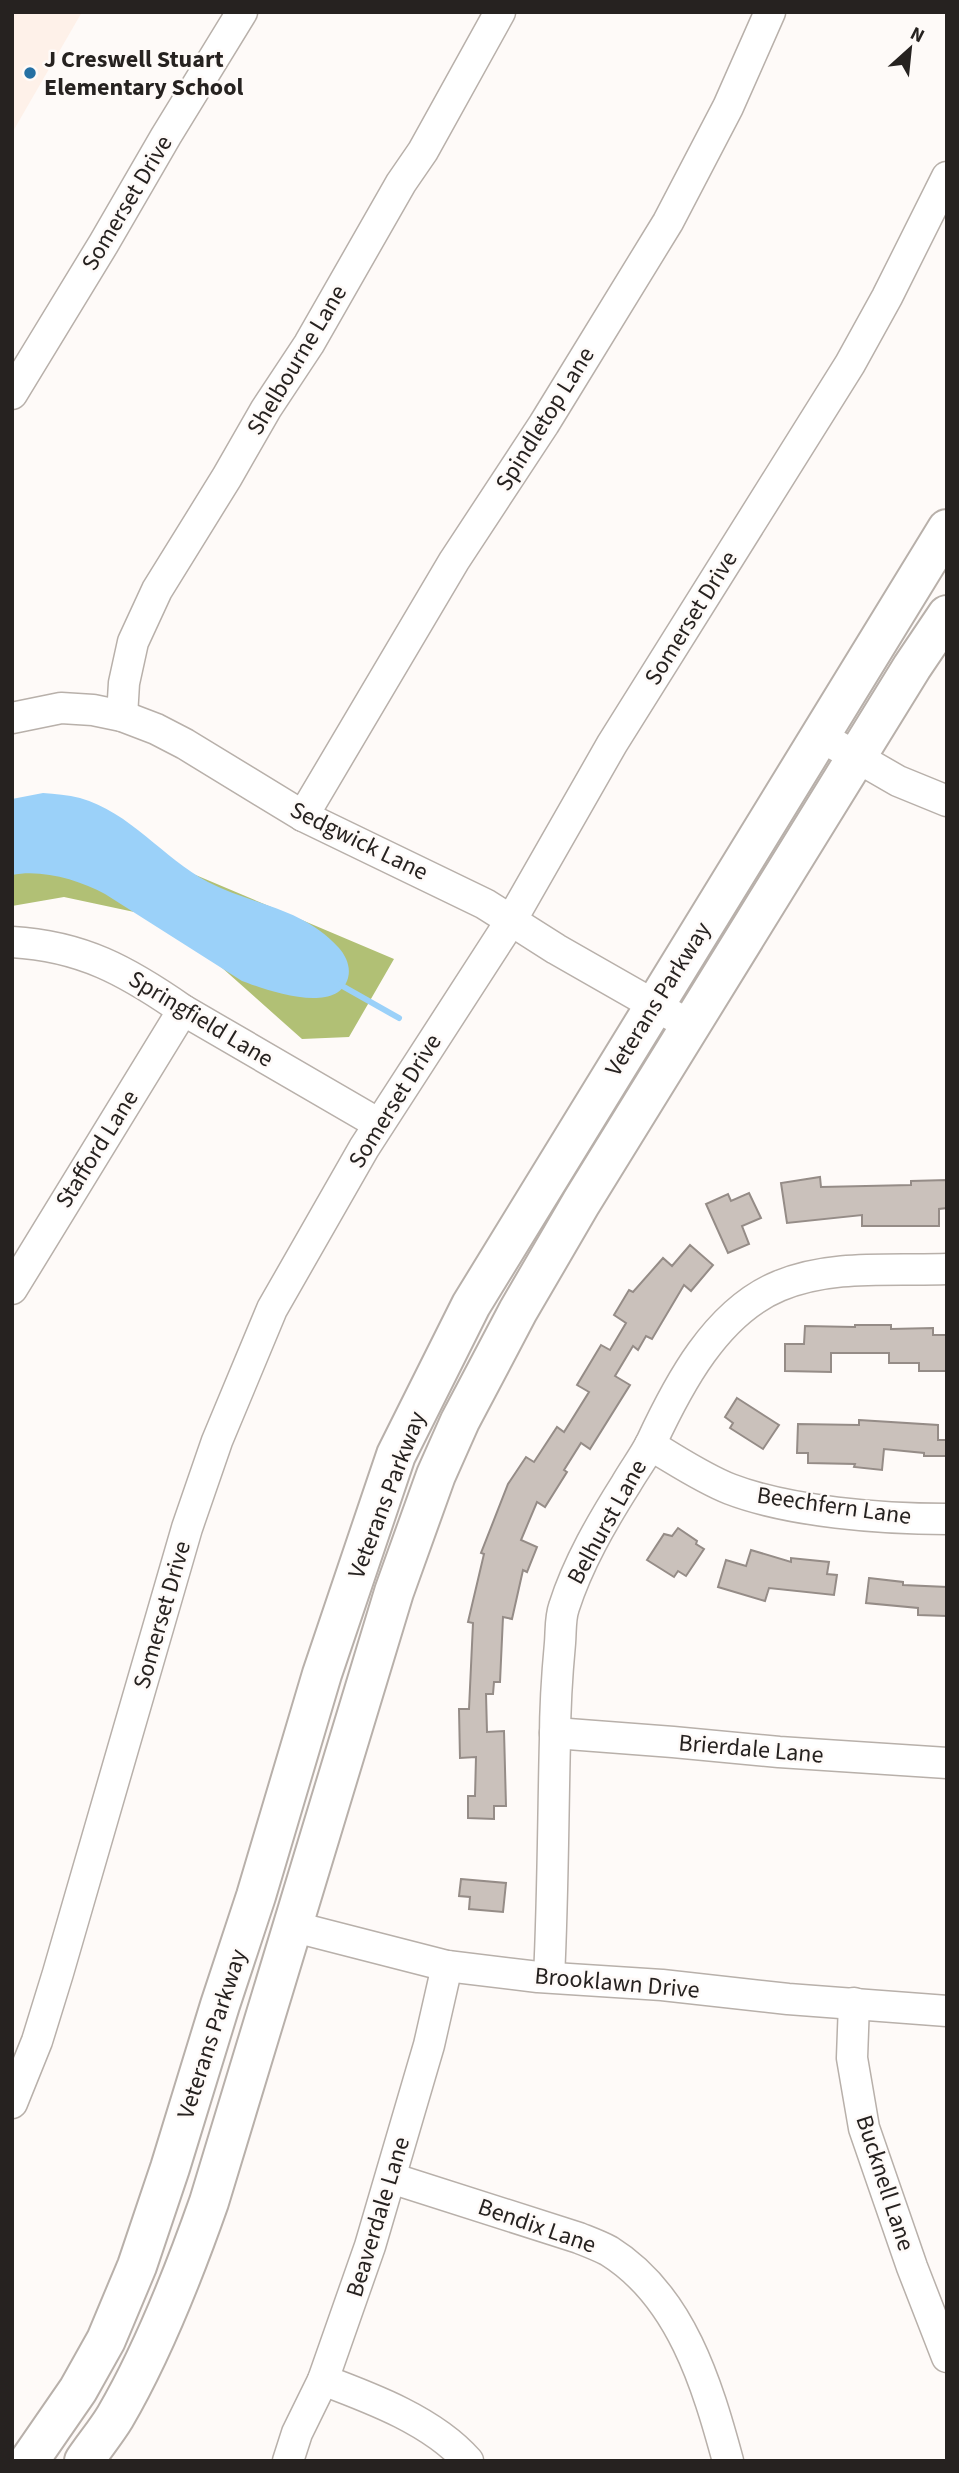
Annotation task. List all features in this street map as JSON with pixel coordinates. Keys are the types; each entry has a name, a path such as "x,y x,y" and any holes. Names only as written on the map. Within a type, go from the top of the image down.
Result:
{"main road":[{"name":"Veterans Parkway","path":"29,2461 78,2390 106,2340 137,2266 256,1896 322,1674 396,1455 471,1305 947,529"},
{"name":"Veterans Parkway","path":"84,2461 114,2419 131,2386 192,2250 209,2202 394,1592 436,1475 460,1421 549,1256 947,614"}],"street":[{"name":"Somerset Drive","path":"16,380 104,243 242,12"},
{"name":"Shelbourne Lane","path":"122,716 124,683 133,642 157,590 266,409 309,344 401,183 423,151 500,12"},
{"name":"Spindletop Lane","path":"303,816 454,561 544,424 668,222 728,107 770,12"},
{"name":"Somerset Drive","path":"12,2103 37,2041 111,1794 178,1555 217,1441 256,1343 278,1298 379,1124 512,919 605,755 850,364 947,177"},
{"name":"Sedgwick Lane","path":"12,718 61,708 93,710 122,716 156,729 186,744 303,816 432,877 512,919 556,949 691,1026"},
{"path":"820,736 898,781 947,801"},
{"name":"Springfield Lane","path":"12,942 66,949 97,959 153,989 183,1010 379,1124"},
{"name":"Stafford Lane","path":"12,1289 183,1010"},
{"name":"Belhurst Lane","path":"549,1977 556,1682 562,1611 592,1542 650,1445 676,1393 721,1329 747,1304 778,1286 812,1276 847,1271 947,1269"},
{"name":"Beechfern Lane","path":"650,1445 727,1488 769,1501 877,1516 947,1519"},
{"name":"Brierdale Lane","path":"555,1734 947,1763"},
{"name":"Brooklawn Drive","path":"291,1926 447,1966 788,1999 947,2011"},
{"name":"Beaverdale Lane","path":"288,2461 297,2433 323,2380 359,2282 429,2045 447,1966"},
{"name":"Bucknell Lane","path":"854,2003 852,2058 864,2128 912,2267 947,2357"},
{"name":"Bendix Lane","path":"391,2178 579,2238 609,2252 631,2270 653,2290 687,2342 700,2371 728,2461"},
{"path":"323,2380 364,2396 442,2436 467,2461"}],"shaded area":[{"name":"J Creswell Stuart Elementary School","path":"12,12 82,12 12,133"}],"green space":[{"path":"12,835 101,835 394,959 349,1037 302,1039 167,919 64,897 12,906"}],"water":[{"path":"43,793 75,797 98,805 131,824 176,861 208,882 294,915 310,924 339,948 346,958 348,978 341,989 330,996 316,998 283,994 253,985 242,981 95,889 48,875 12,875 12,799"}],"building":[{"path":"820,1177 821,1187 911,1185 911,1181 947,1180 947,1208 939,1209 939,1226 862,1226 862,1215 787,1223 781,1183"},
{"path":"749,1193 761,1218 742,1226 749,1244 728,1253 706,1204 728,1194 731,1201"},
{"path":"690,1245 713,1265 691,1291 684,1285 652,1339 646,1336 638,1350 633,1346 615,1376 630,1385 590,1449 581,1443 545,1507 537,1502 521,1540 537,1547 527,1572 523,1570 512,1619 503,1617 500,1682 494,1682 493,1694 486,1694 487,1732 504,1731 506,1806 494,1806 494,1819 468,1818 468,1796 475,1796 476,1757 460,1758 459,1709 469,1709 473,1623 468,1622 484,1554 481,1553 508,1484 526,1457 534,1462 557,1427 564,1432 589,1392 577,1385 601,1345 610,1350 626,1323 614,1315 629,1290 633,1292 663,1258 672,1266"},
{"path":"891,1325 891,1329 933,1328 933,1335 947,1335 947,1371 919,1371 919,1363 889,1363 889,1353 831,1353 831,1372 785,1371 785,1344 804,1344 805,1326"},
{"path":"737,1398 779,1425 763,1449 730,1428 733,1423 725,1417"},
{"path":"859,1420 938,1425 938,1440 947,1440 947,1456 924,1456 924,1453 884,1449 882,1470 854,1467 855,1464 808,1463 808,1453 797,1453 798,1424 859,1425"},
{"path":"678,1528 704,1549 686,1576 678,1571 674,1577 647,1560 664,1534 672,1536"},
{"path":"751,1550 791,1562 791,1558 829,1562 827,1574 837,1575 834,1595 769,1588 765,1601 718,1587 726,1560 746,1566"},
{"path":"869,1578 903,1582 903,1585 947,1587 947,1616 918,1615 918,1608 866,1603"},
{"path":"461,1879 506,1883 503,1912 469,1909 470,1897 459,1896"}],"waterway":[{"path":"337,983 399,1018"}],"place":[{"name":"J Creswell Stuart Elementary School","path":"30,73"}]}
